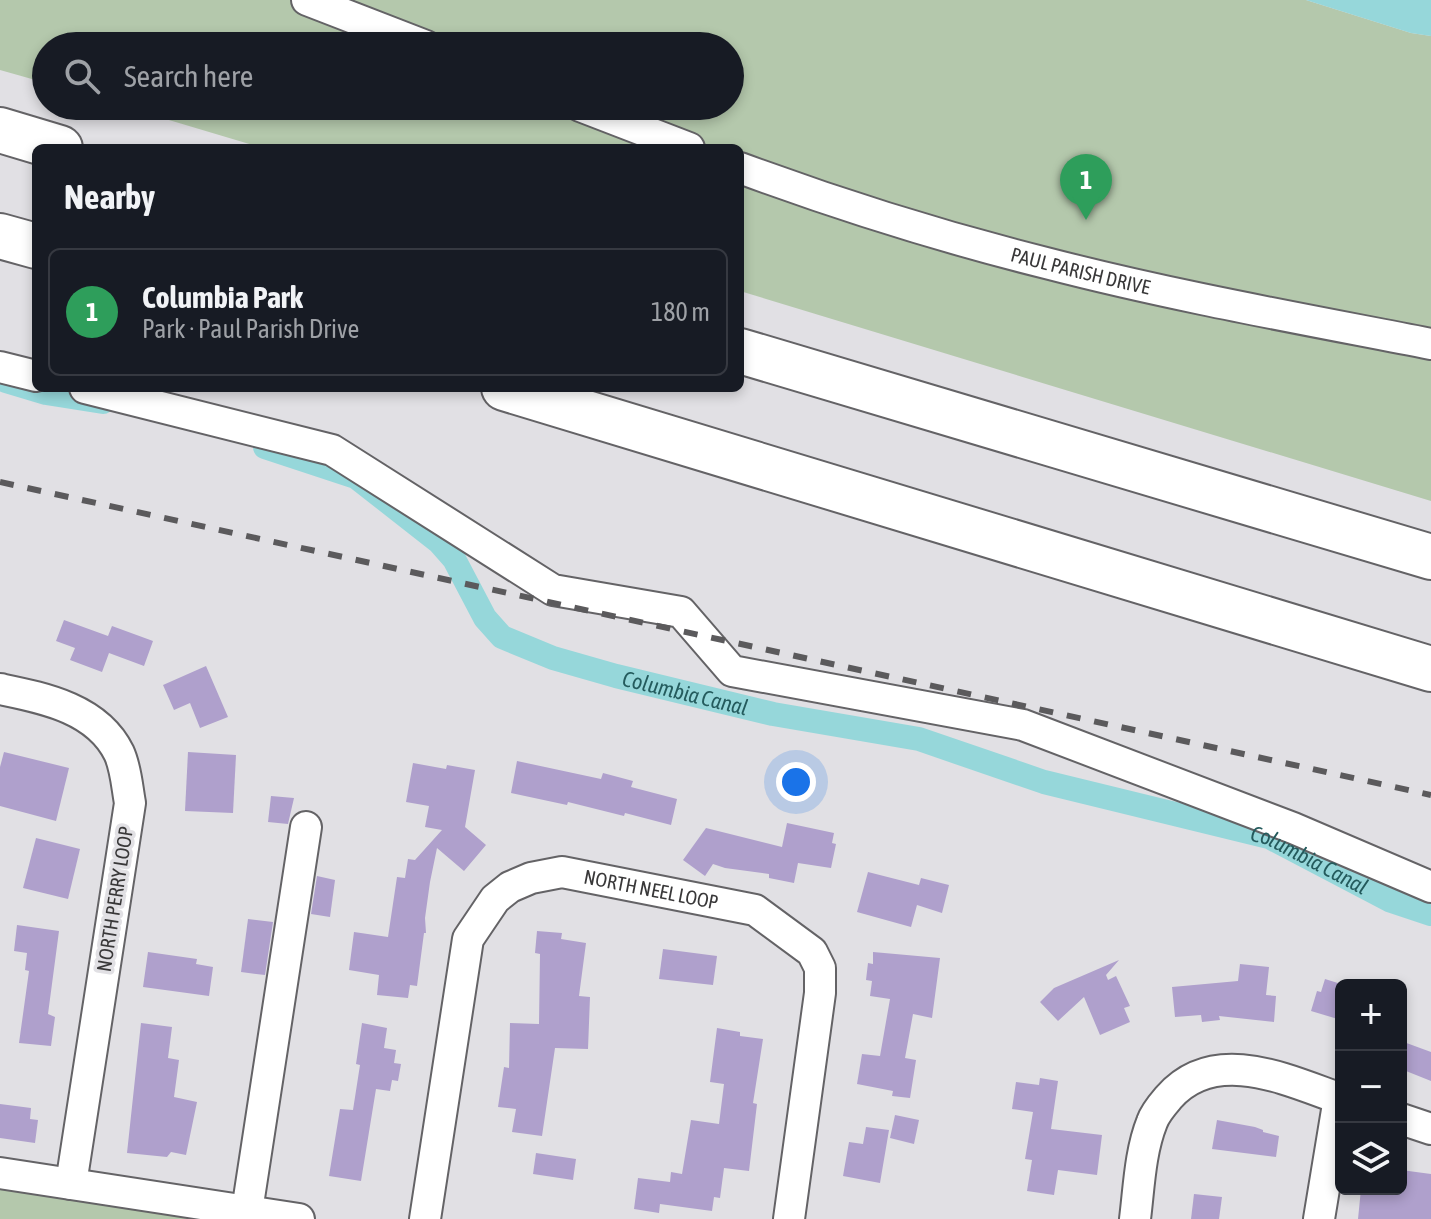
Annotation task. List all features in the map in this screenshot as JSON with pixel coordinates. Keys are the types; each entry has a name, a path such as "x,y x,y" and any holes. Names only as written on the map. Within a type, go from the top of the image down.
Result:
{"highway":[{"path":"0,130 47,144"},
{"path":"0,236 32,245"},
{"path":"744,352 1431,557"},
{"path":"517,392 1431,669"}],"street":[{"path":"307,0 390,32"},
{"path":"616,120 679,144"},
{"name":"PAUL PARISH DRIVE","path":"744,169 880,216 1047,264 1431,344"},
{"path":"0,367 32,375"},
{"path":"101,392 332,450 553,590 681,612 732,671 1023,725 1293,828 1431,887"},
{"name":"NORTH PERRY LOOP","path":"0,689 70,708 101,730 118,753 130,803 71,1184"},
{"path":"247,1211 306,827"},
{"name":"NORTH NEEL LOOP","path":"425,1219 468,939 495,899 510,887 531,878 562,872 755,910 812,952 820,968 820,993 789,1219"},
{"path":"1135,1219 1145,1146 1152,1120 1176,1088 1194,1076 1215,1070 1262,1072 1335,1096"},
{"path":"1407,1121 1431,1129"},
{"path":"1319,1219 1336,1123"},
{"path":"0,1173 299,1219"}],"green space":[{"path":"0,0 1306,0 1411,33 1431,36 1431,501 744,292 744,144 250,144 169,120 744,120 744,32 32,32 32,79 0,70"},
{"path":"0,1188 212,1219 0,1219"}],"water":[{"path":"1306,0 1431,0 1431,36 1411,33"}],"building":[{"path":"64,620 108,636 112,626 153,641 144,666 109,653 102,672 70,660 75,648 56,641"},
{"path":"206,666 228,717 200,728 190,703 174,710 163,685"},
{"path":"4,752 69,768 56,821 0,806 0,767"},
{"path":"188,752 236,755 233,813 185,811"},
{"path":"517,761 601,779 603,773 633,781 631,787 677,799 671,825 625,813 624,816 568,802 567,805 511,793"},
{"path":"413,763 475,770 465,827 486,845 464,871 437,848 417,986 410,985 408,998 377,995 379,975 349,970 354,932 388,937 397,877 405,878 408,859 415,860 442,830 425,827 429,806 406,802"},
{"path":"271,796 294,798 288,824 268,822"},
{"path":"787,823 834,833 832,843 836,844 831,868 798,863 794,883 769,878 769,874 713,864 705,876 683,860 706,828 782,847"},
{"path":"36,838 80,849 68,899 23,888"},
{"path":"868,872 919,885 921,878 949,885 942,913 917,905 911,927 857,912"},
{"path":"317,876 335,880 330,917 311,914"},
{"path":"248,919 273,922 265,975 241,972"},
{"path":"17,925 59,931 48,1014 55,1017 51,1046 19,1043 29,971 25,970 27,953 14,951"},
{"path":"537,931 562,933 561,939 586,943 579,996 590,997 588,1049 555,1048 542,1136 512,1132 516,1109 498,1107 504,1067 509,1068 510,1023 539,1024 540,954 535,953"},
{"path":"663,949 717,956 713,985 659,979"},
{"path":"148,952 197,959 196,964 213,967 209,996 143,987"},
{"path":"873,952 940,958 932,1018 913,1014 905,1058 916,1060 910,1098 892,1096 893,1091 857,1084 862,1054 880,1056 890,999 870,996 872,981 866,980 868,963 873,964"},
{"path":"1119,960 1106,975 1108,980 1116,976 1130,1006 1124,1008 1130,1022 1100,1035 1084,997 1058,1021 1040,1002 1054,988"},
{"path":"1240,964 1269,967 1266,995 1276,996 1274,1022 1219,1016 1220,1020 1202,1022 1201,1015 1175,1017 1172,987 1238,981"},
{"path":"1325,979 1335,982 1335,1018 1311,1011 1317,991 1321,992"},
{"path":"141,1023 172,1027 168,1058 179,1060 174,1097 197,1102 186,1155 171,1152 167,1157 127,1153"},
{"path":"362,1023 387,1028 384,1048 396,1050 394,1063 401,1064 398,1081 392,1080 390,1091 376,1089 361,1181 329,1176 340,1109 353,1110"},
{"path":"717,1028 740,1032 740,1036 763,1039 753,1103 757,1104 749,1171 724,1168 720,1198 714,1197 712,1211 660,1204 659,1213 634,1209 638,1178 670,1182 671,1172 682,1174 691,1120 719,1124 724,1084 710,1082"},
{"path":"1407,1043 1431,1052 1431,1081 1407,1071"},
{"path":"1040,1078 1058,1081 1051,1129 1102,1135 1097,1175 1058,1170 1054,1195 1027,1191 1032,1160 1025,1159 1033,1112 1012,1109 1016,1082 1039,1085"},
{"path":"0,1104 31,1108 30,1119 38,1120 35,1143 0,1138"},
{"path":"895,1115 919,1120 914,1144 890,1138"},
{"path":"1217,1120 1255,1127 1279,1136 1276,1157 1212,1149"},
{"path":"866,1127 889,1130 880,1183 843,1176 849,1142 863,1144"},
{"path":"536,1153 576,1159 573,1180 533,1174"},
{"path":"1407,1171 1431,1174 1431,1219 1358,1219 1360,1195 1407,1195"},
{"path":"1194,1194 1222,1197 1219,1219 1191,1219"}],"waterway":[{"name":"Columbia Canal","path":"6,381 32,389"},
{"name":"Columbia Canal","path":"43,392 103,402"},
{"name":"Columbia Canal","path":"265,447 356,477 439,542 454,559 485,618 502,637 553,658 773,714 919,739 1044,782 1269,837 1389,900 1431,914"}],"railway":[{"path":"0,482 1431,795"}],"place":[{"name":"Columbia Park","path":"1086,220"}]}
